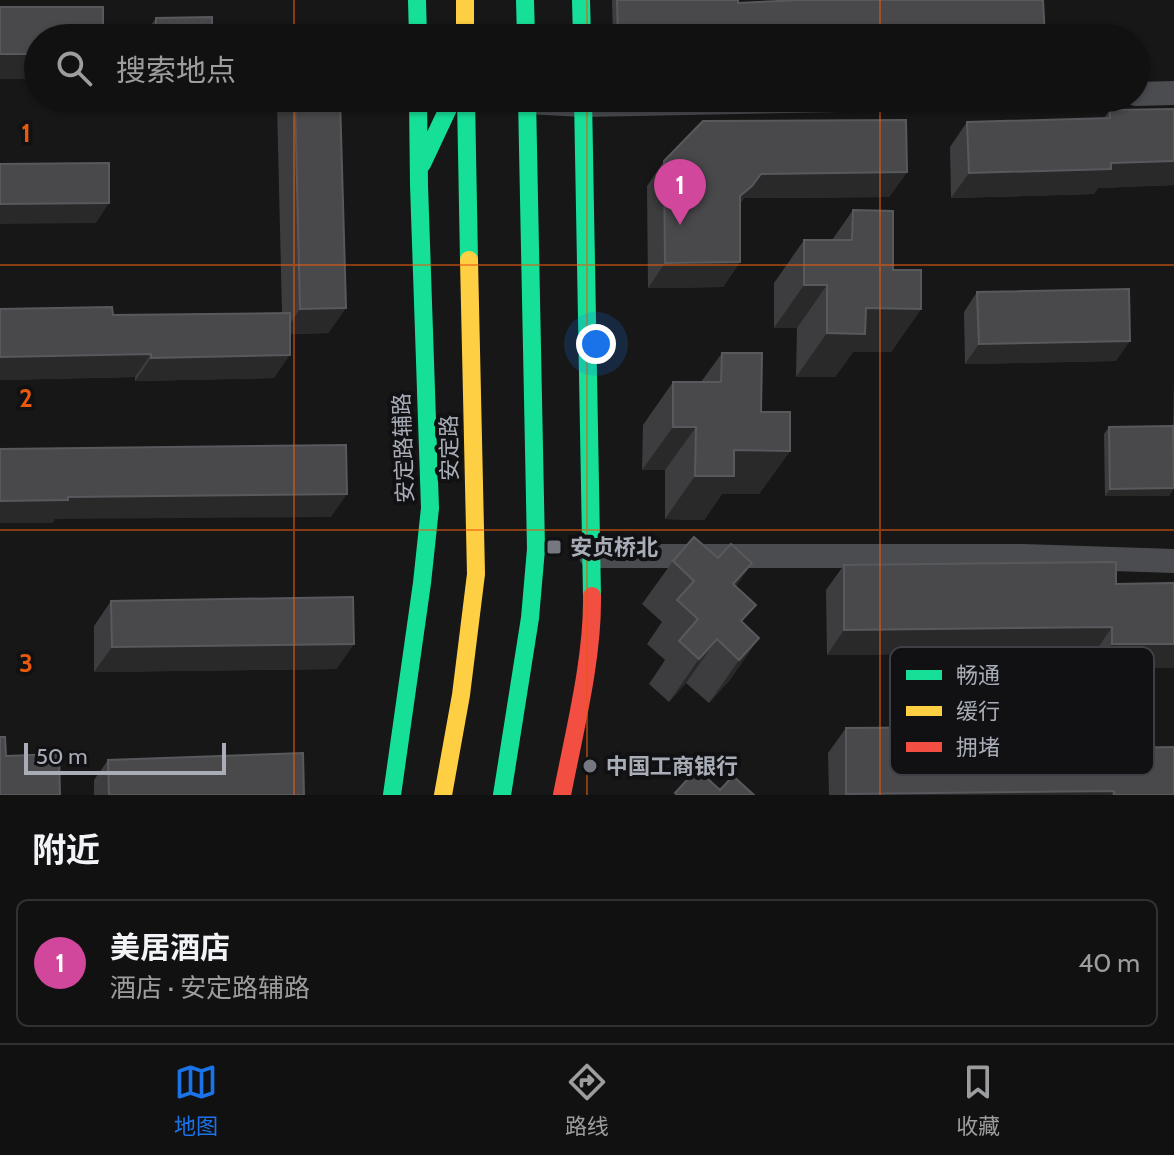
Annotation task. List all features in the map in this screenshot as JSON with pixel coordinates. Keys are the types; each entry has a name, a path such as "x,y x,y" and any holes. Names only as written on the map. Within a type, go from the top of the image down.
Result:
{"street":[{"path":"417,0 418,24"},
{"path":"465,0 465,24"},
{"path":"525,0 526,24"},
{"path":"581,0 582,24"},
{"path":"1150,94 1174,93"},
{"name":"安定路辅路","path":"392,795 429,513 418,112"},
{"path":"418,171 446,112"},
{"name":"安定路","path":"443,795 461,695 476,574 466,112"},
{"path":"502,795 530,618 536,549 527,112"},
{"path":"562,795 583,684 592,612 583,112"},
{"path":"591,556 1023,556 1174,561"}],"building":[{"path":"617,0 738,0 738,3 1043,0 1044,24 618,24"},
{"path":"0,7 103,7 103,24 24,24 24,54 0,54"},
{"path":"212,17 212,24 156,24 156,18"},
{"path":"1150,109 1174,109 1174,161 1111,163 1111,169 969,173 967,122 1110,118 1110,112 1150,112"},
{"path":"295,112 340,112 346,308 300,309"},
{"path":"906,120 907,172 761,174 740,196 740,262 665,263 664,161 703,121"},
{"path":"109,163 109,203 0,204 0,164"},
{"path":"853,210 893,211 893,270 921,270 921,309 866,308 865,334 827,333 827,285 804,285 804,240 852,240"},
{"path":"1129,289 1130,341 979,344 977,292"},
{"path":"112,307 113,315 290,313 290,355 0,357 0,309"},
{"path":"722,353 762,353 761,412 790,412 790,451 734,450 734,476 695,476 696,427 673,427 673,382 721,382"},
{"path":"1173,426 1174,488 1110,489 1109,427"},
{"path":"346,445 347,494 68,497 68,500 0,501 0,449"},
{"path":"694,537 718,558 731,544 752,563 733,584 756,605 741,621 759,638 739,660 717,639 699,659 679,641 698,619 677,600 694,581 673,561"},
{"path":"1116,562 1116,584 1174,583 1174,644 1112,644 1112,627 844,630 844,565"},
{"path":"353,597 354,644 112,647 111,601"},
{"path":"846,728 890,728 890,775 1154,775 1154,747 1174,747 1174,795 1114,795 1114,791 846,794"},
{"path":"0,737 5,737 6,756 59,754 60,795 0,795"},
{"path":"303,753 304,795 109,795 108,760"},
{"path":"697,769 720,790 733,776 754,795 677,795 675,793"}],"traffic: fast":[{"path":"417,0 418,24"},
{"path":"525,0 526,24"},
{"path":"581,0 582,24"},
{"path":"392,795 430,508 418,112"},
{"path":"422,164 446,112"},
{"path":"466,112 469,260"},
{"path":"502,795 530,618 536,549 527,112"},
{"path":"583,112 592,596"}],"traffic: slow":[{"path":"465,0 465,24"},
{"path":"443,795 461,695 476,574 469,260"}],"traffic: jam":[{"path":"562,795 586,670 592,596"}],"place":[{"name":"美居酒店","path":"680,225"},
{"name":"安贞桥北","path":"554,547"},
{"name":"中国工商银行","path":"590,766"}]}
